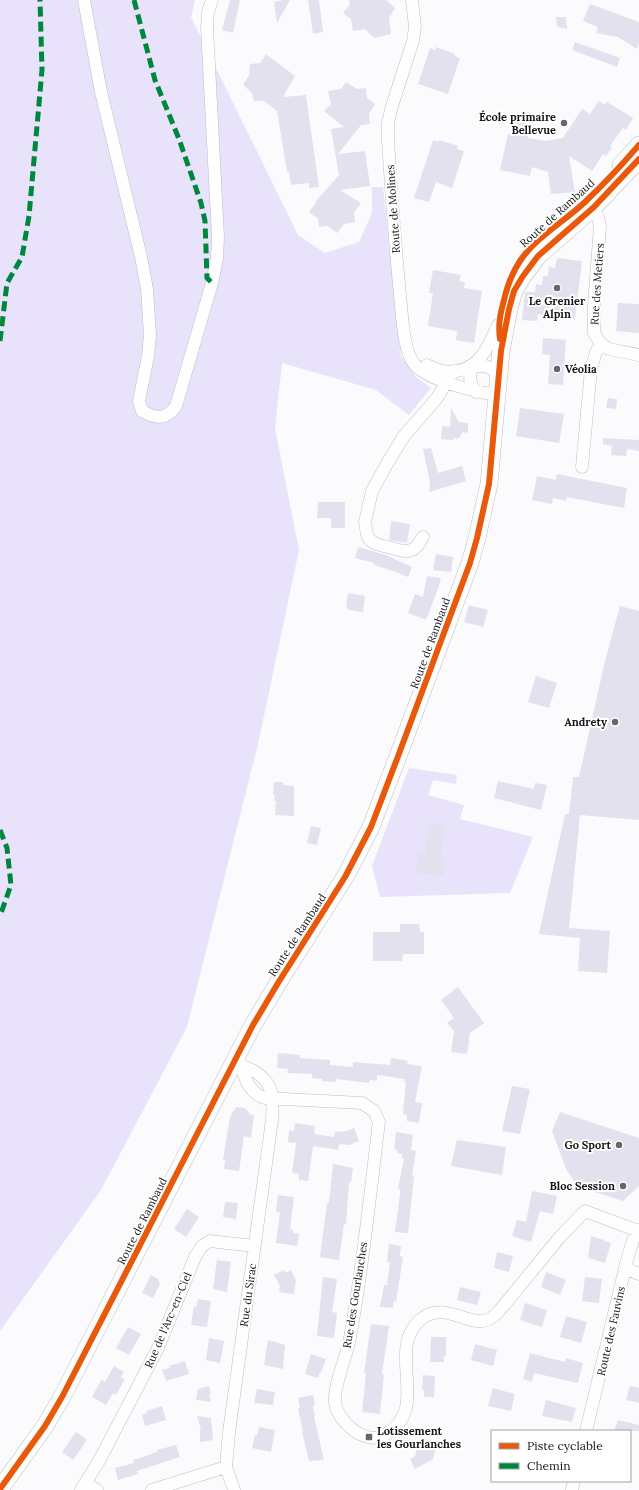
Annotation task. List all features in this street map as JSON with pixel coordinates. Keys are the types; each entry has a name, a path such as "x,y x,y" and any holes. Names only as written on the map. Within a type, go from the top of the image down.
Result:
{"street":[{"path":"84,0 101,92 141,257 147,289 150,335 148,356 139,401 142,412 157,418 171,413 176,406 218,258 207,28 208,12 212,0"},
{"name":"Route de Molines","path":"412,0 415,27 414,42 388,122 396,252 405,335 412,361 416,366 426,372 450,376 476,392"},
{"name":"Route de Rambaud","path":"501,351 498,325 508,284 521,260 545,235 590,205 602,186 639,145"},
{"path":"590,205 639,152"},
{"name":"Route de Rambaud","path":"0,1489 45,1426 62,1397 238,1063 278,983 345,877 370,827 459,594 477,538 489,484 501,351 514,291 538,256 639,159"},
{"name":"Rue des Metiers","path":"590,205 599,218 600,226 593,325 594,333 601,344"},
{"path":"423,537 414,549 408,551 376,544 370,540 367,535 365,522 372,490 404,436 437,398 450,376 472,366 484,355 498,325"},
{"path":"582,467 591,368 596,352 601,344 609,349 639,355"},
{"path":"472,366 486,366 499,373"},
{"path":"472,366 470,381 476,392 497,395"},
{"path":"238,1063 255,1072 264,1080 271,1088 273,1099"},
{"name":"Rue des Gourlanches","path":"273,1099 362,1103 374,1111 379,1122 350,1340 336,1391 335,1402 338,1413 344,1421 360,1434 369,1437 384,1435 398,1424 404,1415 408,1396 405,1351 409,1335 414,1325 422,1318 430,1313 438,1312 484,1321 491,1318 500,1310 560,1237 585,1211 639,1231"},
{"name":"Rue du Sirac","path":"234,1490 226,1466 273,1099"},
{"name":"Route des Fauvins","path":"586,1430 630,1249 639,1231"},
{"name":"Rue de l'Arc-en-Ciel","path":"97,1490 83,1487 99,1461 158,1348 195,1257 202,1246 210,1241 254,1246"},
{"path":"625,1268 639,1274"},
{"path":"152,1490 226,1466"}],"shaded area":[{"path":"0,0 195,0 191,17 298,235 325,253 359,242 372,213 372,187 383,187 401,356 416,377 431,388 409,415 376,390 282,363 275,428 299,550 258,744 187,1027 101,1190 0,1331"},
{"path":"409,768 457,775 456,784 433,780 428,795 464,805 460,819 533,837 510,893 380,897 372,866"}],"building":[{"path":"230,0 240,0 233,33 222,30"},
{"path":"290,0 277,23 274,2"},
{"path":"308,0 319,0 323,32 313,34"},
{"path":"349,0 386,0 395,8 389,18 391,34 374,38 365,29 353,31 351,19 343,13 350,4"},
{"path":"590,4 639,22 639,43 637,49 618,37 596,33 598,27 583,21"},
{"path":"556,17 566,17 567,29 557,27"},
{"path":"575,42 620,58 617,67 572,50"},
{"path":"436,47 455,54 454,56 460,58 448,94 418,84 430,48 435,50"},
{"path":"266,54 295,76 283,97 306,95 319,187 309,188 309,183 291,185 289,172 287,172 277,111 264,101 254,101 252,93 243,85 249,75 250,64 260,63"},
{"path":"346,82 357,89 366,88 367,98 375,104 369,114 370,124 361,125 338,154 365,151 370,186 340,190 361,203 354,213 355,222 344,224 337,233 328,226 319,227 318,219 309,212 316,201 339,175 331,129 344,127 324,111 331,104 328,91 341,89"},
{"path":"599,101 605,105 607,102 633,118 626,130 623,128 610,146 612,148 606,156 603,154 592,171 569,156 575,192 551,194 548,172 532,167 530,176 500,170 508,134 514,135 519,114 532,117 528,138 545,141 563,138 582,109 590,114"},
{"path":"433,140 439,142 439,140 458,146 457,149 464,151 452,188 436,182 429,202 414,198"},
{"name":"Le Grenier Alpin","path":"557,258 582,261 575,319 538,314 537,321 522,320 525,292 535,292 536,284 542,285 543,276 548,276 549,267 555,268"},
{"path":"433,270 461,275 459,281 465,282 464,288 482,291 474,343 456,340 457,331 428,326 433,293 429,293"},
{"path":"618,303 639,304 639,333 616,331"},
{"name":"Véolia","path":"543,338 566,340 563,385 548,384 550,355 542,354"},
{"path":"608,398 617,399 616,409 606,408"},
{"path":"451,408 459,422 468,423 468,433 463,432 458,439 441,439 442,426 450,427"},
{"path":"520,408 564,414 559,443 516,436"},
{"path":"603,438 639,440 639,451 627,449 626,456 611,455 612,446 603,444"},
{"path":"431,448 438,473 462,466 466,481 429,492 430,482 423,449"},
{"path":"557,474 627,488 624,508 567,497 566,501 553,498 552,504 532,500 537,476 556,480"},
{"path":"318,502 345,502 345,528 331,528 331,518 317,518"},
{"path":"391,521 410,524 407,543 389,540"},
{"path":"358,547 386,555 412,567 408,577 374,565 374,563 355,558"},
{"path":"436,554 453,557 451,572 433,570"},
{"path":"427,576 441,578 426,620 408,613 415,594 423,597"},
{"path":"348,593 365,596 363,612 349,610 346,606"},
{"path":"469,605 488,610 483,627 464,622"},
{"path":"620,606 639,611 639,820 580,815 569,928 610,931 607,973 578,971 580,938 539,934 565,814 569,814 573,777 579,777 605,661"},
{"path":"536,676 557,683 549,708 528,702"},
{"path":"498,781 534,789 535,783 547,785 541,810 494,798"},
{"path":"274,782 283,782 283,785 294,786 294,816 275,815 276,801 274,801 275,795 273,795"},
{"path":"429,823 445,826 441,856 445,856 443,876 416,873 419,853 425,854"},
{"path":"311,826 321,828 317,845 307,843"},
{"path":"400,924 419,924 420,932 424,932 424,954 403,954 402,961 373,961 373,932 400,932"},
{"path":"458,987 484,1023 470,1033 467,1054 451,1052 454,1031 447,1023 454,1018 441,1000"},
{"path":"278,1053 300,1055 300,1058 330,1060 330,1065 353,1067 353,1062 390,1065 391,1058 408,1061 407,1064 422,1066 415,1102 422,1103 419,1123 407,1121 407,1115 403,1114 405,1079 377,1075 377,1081 370,1080 369,1083 336,1079 336,1082 322,1081 322,1079 312,1078 312,1074 287,1073 288,1069 277,1068"},
{"path":"512,1086 530,1089 520,1134 502,1131"},
{"path":"236,1107 245,1108 251,1115 254,1115 251,1138 244,1136 239,1171 224,1169 225,1160 223,1160 230,1117"},
{"path":"560,1112 639,1138 639,1186 623,1201 579,1187 567,1171 552,1131"},
{"path":"295,1123 315,1126 314,1134 334,1137 335,1132 347,1131 354,1128 359,1141 349,1145 339,1144 338,1150 313,1146 308,1181 299,1180 299,1174 292,1173 296,1143 288,1142 289,1130 294,1131"},
{"path":"396,1132 413,1135 411,1150 416,1151 412,1175 414,1176 408,1233 395,1232 400,1194 400,1189 398,1188 404,1159 402,1158 402,1154 397,1153 397,1150 394,1149"},
{"path":"457,1140 506,1147 502,1175 451,1166"},
{"path":"333,1164 353,1168 351,1182 349,1182 346,1225 344,1224 339,1260 320,1257 327,1203 329,1203"},
{"path":"532,1191 557,1196 553,1214 540,1211 531,1242 512,1236 517,1220 526,1222"},
{"path":"278,1195 294,1197 290,1229 293,1230 293,1233 299,1234 297,1246 276,1243 280,1212 276,1212"},
{"path":"225,1202 238,1203 236,1219 223,1217"},
{"path":"187,1209 199,1217 186,1237 174,1229"},
{"path":"591,1236 611,1243 605,1263 588,1258"},
{"path":"389,1244 401,1246 400,1256 403,1257 396,1302 394,1301 393,1308 380,1307 384,1285 387,1285 390,1262 387,1262"},
{"path":"497,1252 513,1256 509,1272 494,1268"},
{"path":"217,1260 231,1262 227,1292 213,1289"},
{"path":"284,1270 286,1273 291,1270 296,1280 294,1294 279,1292 280,1286 274,1275"},
{"path":"546,1272 566,1280 560,1295 541,1287"},
{"path":"151,1275 158,1279 160,1284 153,1298 142,1293"},
{"path":"323,1277 337,1279 332,1312 337,1313 334,1338 317,1336"},
{"path":"585,1277 602,1279 599,1303 582,1301"},
{"path":"460,1287 481,1292 477,1305 457,1300"},
{"path":"198,1299 211,1301 207,1327 191,1325 194,1306 196,1307"},
{"path":"525,1303 547,1310 542,1327 520,1320"},
{"path":"566,1316 587,1322 581,1343 560,1337"},
{"path":"371,1324 389,1326 382,1374 384,1375 380,1414 362,1412 366,1373 364,1373"},
{"path":"128,1327 141,1334 129,1355 116,1348"},
{"path":"431,1337 446,1337 446,1356 444,1356 444,1362 430,1362"},
{"path":"209,1338 224,1341 220,1363 206,1360"},
{"path":"268,1340 285,1345 283,1369 264,1365"},
{"path":"475,1344 497,1350 493,1366 471,1360"},
{"path":"530,1353 565,1362 566,1358 583,1363 578,1383 534,1373 532,1382 523,1379"},
{"path":"311,1354 326,1359 318,1378 305,1374"},
{"path":"185,1361 189,1374 166,1381 162,1370"},
{"path":"114,1366 124,1372 121,1377 125,1379 116,1395 113,1393 106,1405 92,1397 102,1379 105,1382"},
{"path":"423,1375 435,1376 434,1397 424,1397 424,1390 422,1390"},
{"path":"209,1386 211,1402 196,1400 198,1389"},
{"path":"630,1386 639,1388 639,1403 626,1400"},
{"path":"493,1388 515,1394 511,1411 488,1406"},
{"path":"257,1389 275,1392 273,1405 254,1403"},
{"path":"313,1395 315,1406 313,1406 314,1417 324,1460 309,1461 298,1409 300,1408 298,1398"},
{"path":"546,1400 576,1408 572,1422 542,1416"},
{"path":"162,1406 166,1420 145,1426 142,1415 147,1413 146,1411"},
{"path":"197,1416 211,1418 213,1440 200,1442 201,1430"},
{"path":"618,1420 639,1425 639,1431 614,1430"},
{"path":"259,1427 275,1430 271,1452 252,1448 255,1435 257,1435"},
{"path":"76,1432 87,1440 73,1460 62,1452"},
{"path":"419,1441 436,1446 433,1459 415,1469 410,1459 415,1456"},
{"path":"176,1445 180,1457 137,1471 138,1474 118,1480 115,1468 134,1463 133,1460 157,1452 157,1450"}],"marked path":[{"path":"0,341 7,283 22,257 29,216 42,70 40,0"},
{"path":"134,0 155,80 179,139 201,203 205,221 207,278 212,283"},
{"path":"0,830 7,848 11,885 0,916"}],"cycle path":[{"path":"500,339 499,329 501,310 508,285 520,261 542,237 592,195 639,145"},
{"path":"0,1489 45,1426 62,1397 253,1025 345,877 371,827 470,563 477,538 489,484 501,351 514,291 538,256 594,207 639,159"}],"place":[{"name":"École primaire Bellevue","path":"564,123"},
{"name":"Le Grenier Alpin","path":"557,288"},
{"name":"Véolia","path":"557,369"},
{"name":"Andrety","path":"615,722"},
{"name":"Go Sport","path":"619,1145"},
{"name":"Bloc Session","path":"623,1186"},
{"name":"Lotissement les Gourlanches","path":"369,1437"}]}
